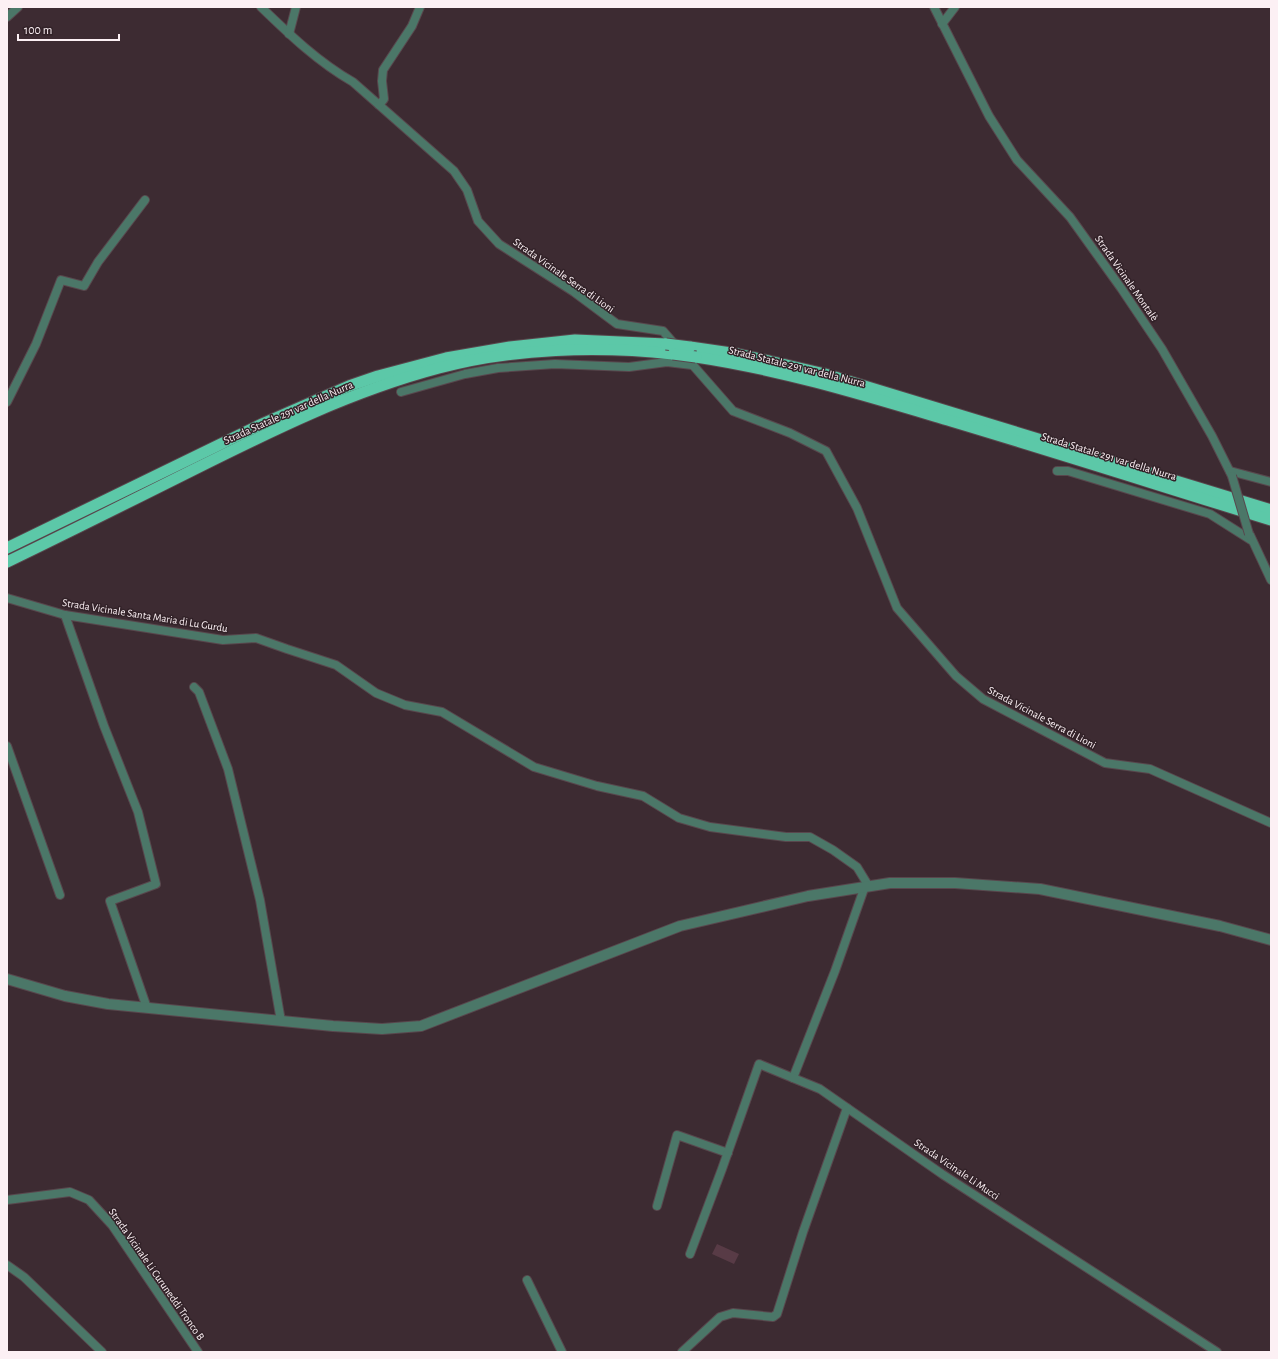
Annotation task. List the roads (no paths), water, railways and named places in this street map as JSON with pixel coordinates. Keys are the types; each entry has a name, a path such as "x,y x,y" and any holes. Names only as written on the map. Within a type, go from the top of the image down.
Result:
{"highway":[{"name":"Strada Statale 291 var della Nurra","path":"7,548 262,424 349,386 378,376 446,358 510,347 576,340 666,344 693,356 738,354 825,374 1271,510"},
{"name":"Strada Statale 291 var della Nurra","path":"7,562 267,433 336,402 389,383 440,368 512,355 570,350 616,349 673,354 750,366 845,390 1271,520"}],"street":[{"path":"7,18 18,7"},
{"name":"Strada Vicinale Serra di Lioni","path":"261,7 289,34 379,105 454,171 467,190 478,221 500,244 574,292 616,324 663,331 693,356 733,411 790,433 826,451 857,508 897,608 956,676 983,699 1105,763 1150,769 1271,823"},
{"path":"289,34 296,7"},
{"path":"379,105 384,99 382,81 383,70 412,26 420,7"},
{"name":"Strada Vicinale Montalè","path":"934,7 989,116 1017,160 1070,216 1162,349 1231,474 1250,537 1271,580"},
{"path":"942,24 955,7"},
{"path":"7,402 36,344 61,280 84,286 98,262 145,200"},
{"path":"401,392 465,374 498,368 556,364 629,367 667,362 693,356"},
{"path":"1057,471 1068,471 1210,514 1250,537"},
{"path":"1231,474 1271,482"},
{"name":"Strada Vicinale Santa Maria di Lu Gurdu","path":"7,598 65,615 223,640 256,638 336,665 376,693 405,705 442,712 534,767 597,786 643,796 679,818 710,827 786,837 810,837 833,850 856,867 866,886"},
{"path":"65,615 104,726 138,812 156,884 110,901 147,1008"},
{"path":"194,687 198,692 228,770 260,900 281,1021"},
{"path":"7,746 60,894"},
{"path":"7,979 65,996 108,1004 281,1021 382,1029 421,1026 680,926 808,896 890,883 956,883 1040,889 1220,926 1271,940"},
{"path":"793,1078 866,886"},
{"name":"Strada Vicinale Li Mucci","path":"690,1254 728,1153 759,1064 820,1089 942,1174 1217,1352"},
{"path":"682,1352 720,1317 733,1313 773,1318 777,1314 803,1232 847,1108"},
{"path":"657,1206 678,1135 728,1153"},
{"name":"Strada Vicinale Li Curuneddi Tronco B","path":"7,1200 70,1192 89,1200 112,1225 198,1352"},
{"path":"7,1265 24,1276 102,1352"},
{"path":"527,1280 562,1352"}]}
